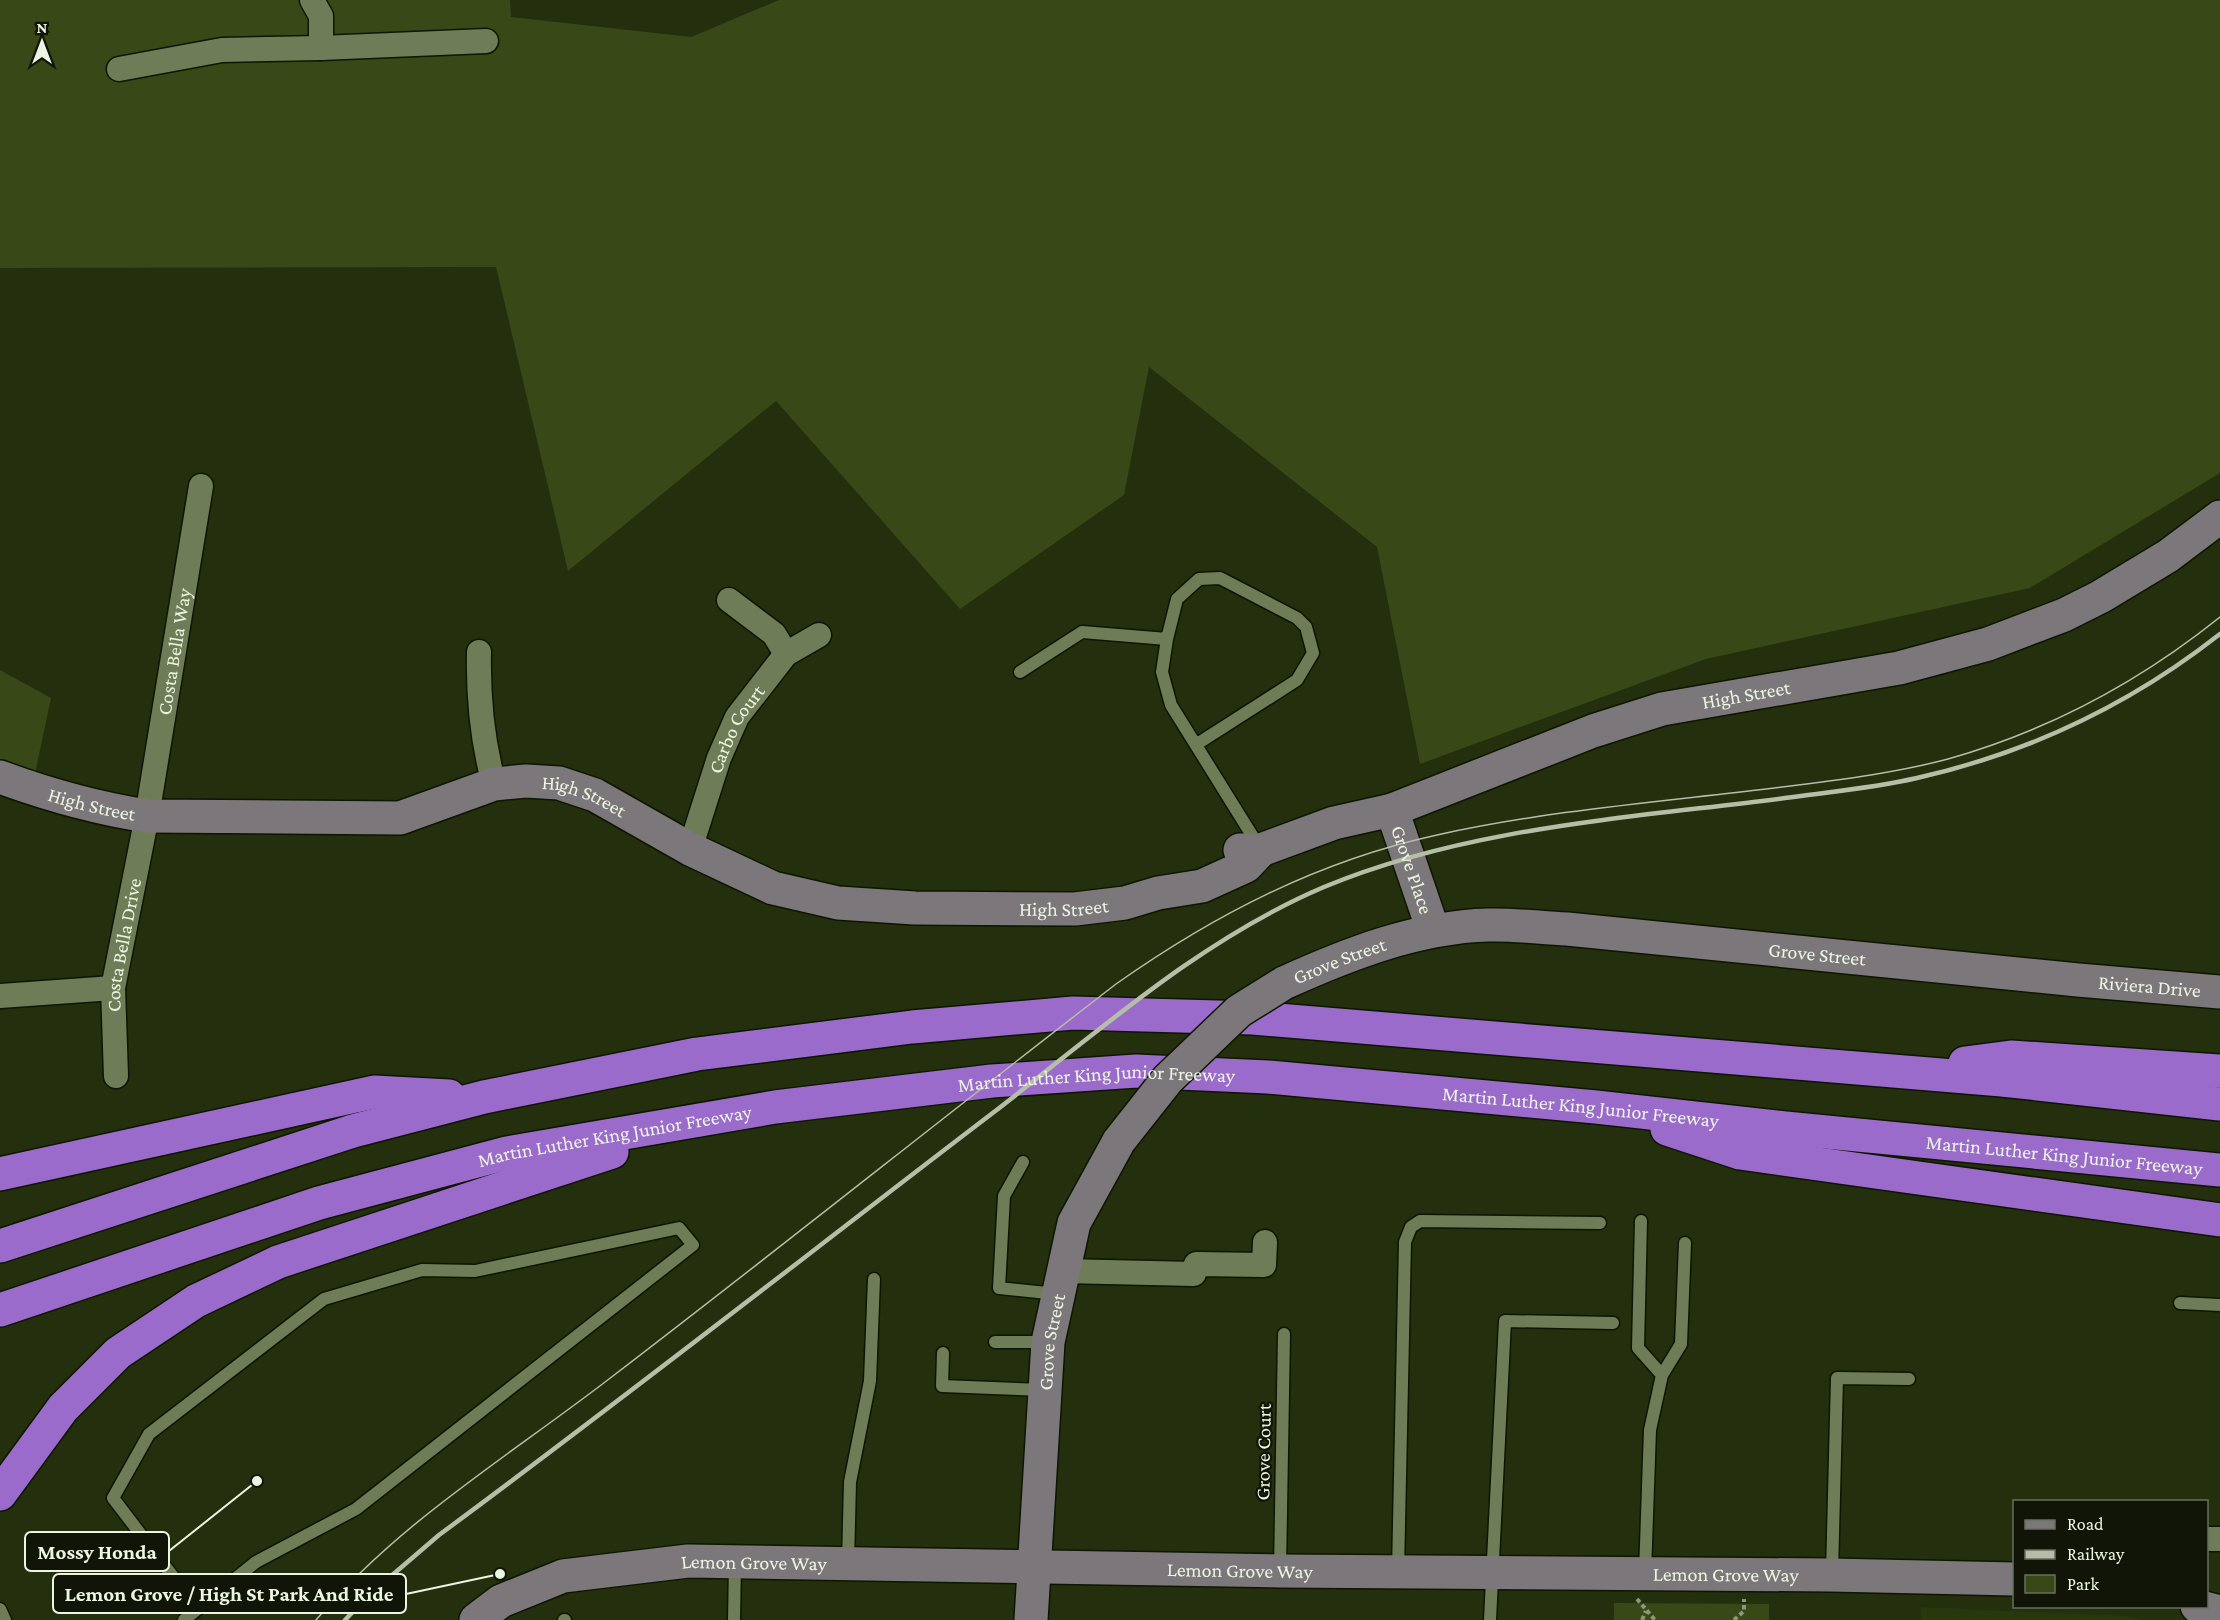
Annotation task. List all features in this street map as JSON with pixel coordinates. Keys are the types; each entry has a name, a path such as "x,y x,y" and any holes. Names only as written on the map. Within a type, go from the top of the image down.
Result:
{"highway":[{"path":"0,1246 353,1131 484,1097 697,1054 912,1027 1073,1013 1253,1018 1901,1072 2220,1104"},
{"path":"1901,1072 2011,1057 2220,1071"},
{"name":"Martin Luther King Junior Freeway","path":"0,1310 319,1203 507,1153 775,1107 992,1081 1136,1071 1268,1077 1596,1107 2220,1170"},
{"path":"0,1174 374,1092 484,1097"},
{"path":"1596,1107 1740,1153 2220,1220"},
{"path":"0,1494 63,1408 118,1353 196,1301 278,1262 475,1195 725,1116"}],"main road":[{"name":"High Street","path":"0,777 53,797 106,810 147,816 400,818 494,784 526,781 559,783 595,795 690,849 773,888 838,903 915,908 1075,909 1125,903 1158,892 1202,886 1246,866 1261,850 1334,823 1392,810 1593,731 1662,709 1899,668 1948,656 2026,630 2100,597 2168,556 2220,518"},
{"name":"Grove Place","path":"1392,810 1433,930"},
{"name":"Grove Street","path":"1031,1620 1048,1342 1074,1223 1119,1141 1168,1079 1239,1011 1284,983 1336,959 1433,930 1489,924 1567,929 2016,972 2078,980"},
{"name":"Riviera Drive","path":"2078,980 2220,992"},
{"name":"Lemon Grove Way","path":"476,1620 501,1601 563,1576 688,1561 1398,1573 1832,1575 2013,1579"},
{"path":"2205,1608 2220,1612"}],"street":[{"path":"321,48 322,5"},
{"path":"119,69 222,50 486,41"},
{"name":"Costa Bella Way","path":"147,816 201,486"},
{"path":"729,600 774,634 786,654"},
{"name":"Carbo Court","path":"690,849 719,758 737,717 786,654 819,635"},
{"path":"479,652 478,685 483,742 494,784"},
{"name":"Costa Bella Drive","path":"116,1076 113,988 147,816"},
{"path":"0,996 113,988"},
{"path":"1061,1283 1194,1274 1196,1264 1264,1265 1265,1242"}],"lane":[{"path":"1197,744 1297,680 1312,653 1306,627 1297,618 1220,578 1199,579 1177,599 1162,672 1171,705 1261,850"},
{"path":"1020,672 1082,632 1167,639"},
{"path":"1023,1162 1004,1196 999,1288 1061,1283"},
{"path":"1398,1573 1404,1242 1411,1227 1420,1221 1600,1223"},
{"path":"1641,1221 1638,1348 1662,1375"},
{"path":"184,1620 256,1562 356,1509 693,1245 679,1228 475,1271 422,1270 324,1299 149,1434 113,1498 197,1608"},
{"path":"1645,1574 1650,1430 1662,1375 1681,1344 1685,1243"},
{"path":"848,1564 850,1482 870,1381 874,1279"},
{"path":"2180,1303 2220,1305"},
{"path":"1490,1620 1506,1321 1613,1323"},
{"name":"Grove Court","path":"1280,1571 1284,1334"},
{"path":"995,1342 1048,1342"},
{"path":"943,1353 942,1386 1045,1390"},
{"path":"1832,1575 1837,1378 1909,1380"},
{"path":"734,1620 735,1562"},
{"path":"0,1609 5,1620"}],"path":[{"path":"1642,1620 1646,1611"},
{"path":"1740,1615 1742,1620"}],"shaded area":[{"path":"1921,1607 2127,1616 2142,1620 1921,1620"}],"green space":[{"path":"0,0 510,0 511,17 691,37 779,0 2220,0 2220,473 2030,588 1706,659 1420,764 1377,547 1149,367 1124,495 960,609 776,401 568,571 496,267 0,268"},
{"path":"0,670 51,698 35,774 0,762"},
{"path":"1614,1603 1769,1604 1769,1620 1614,1620"}],"tram line":[{"path":"316,1620 383,1552 456,1492 673,1330 1116,984 1229,913 1309,875 1393,846 1437,835 1560,813 1857,777 1948,759 1985,748 2091,702 2157,663 2220,617"}],"railway":[{"path":"345,1620 369,1595 439,1535 579,1431 1112,1019 1193,960 1279,908 1324,887 1379,867 1493,838 1609,819 1868,787 1958,768 1999,755 2077,723 2151,683 2220,634"}],"place":[{"name":"Mossy Honda","path":"257,1481"},
{"name":"Lemon Grove / High St Park And Ride","path":"500,1574"}]}
